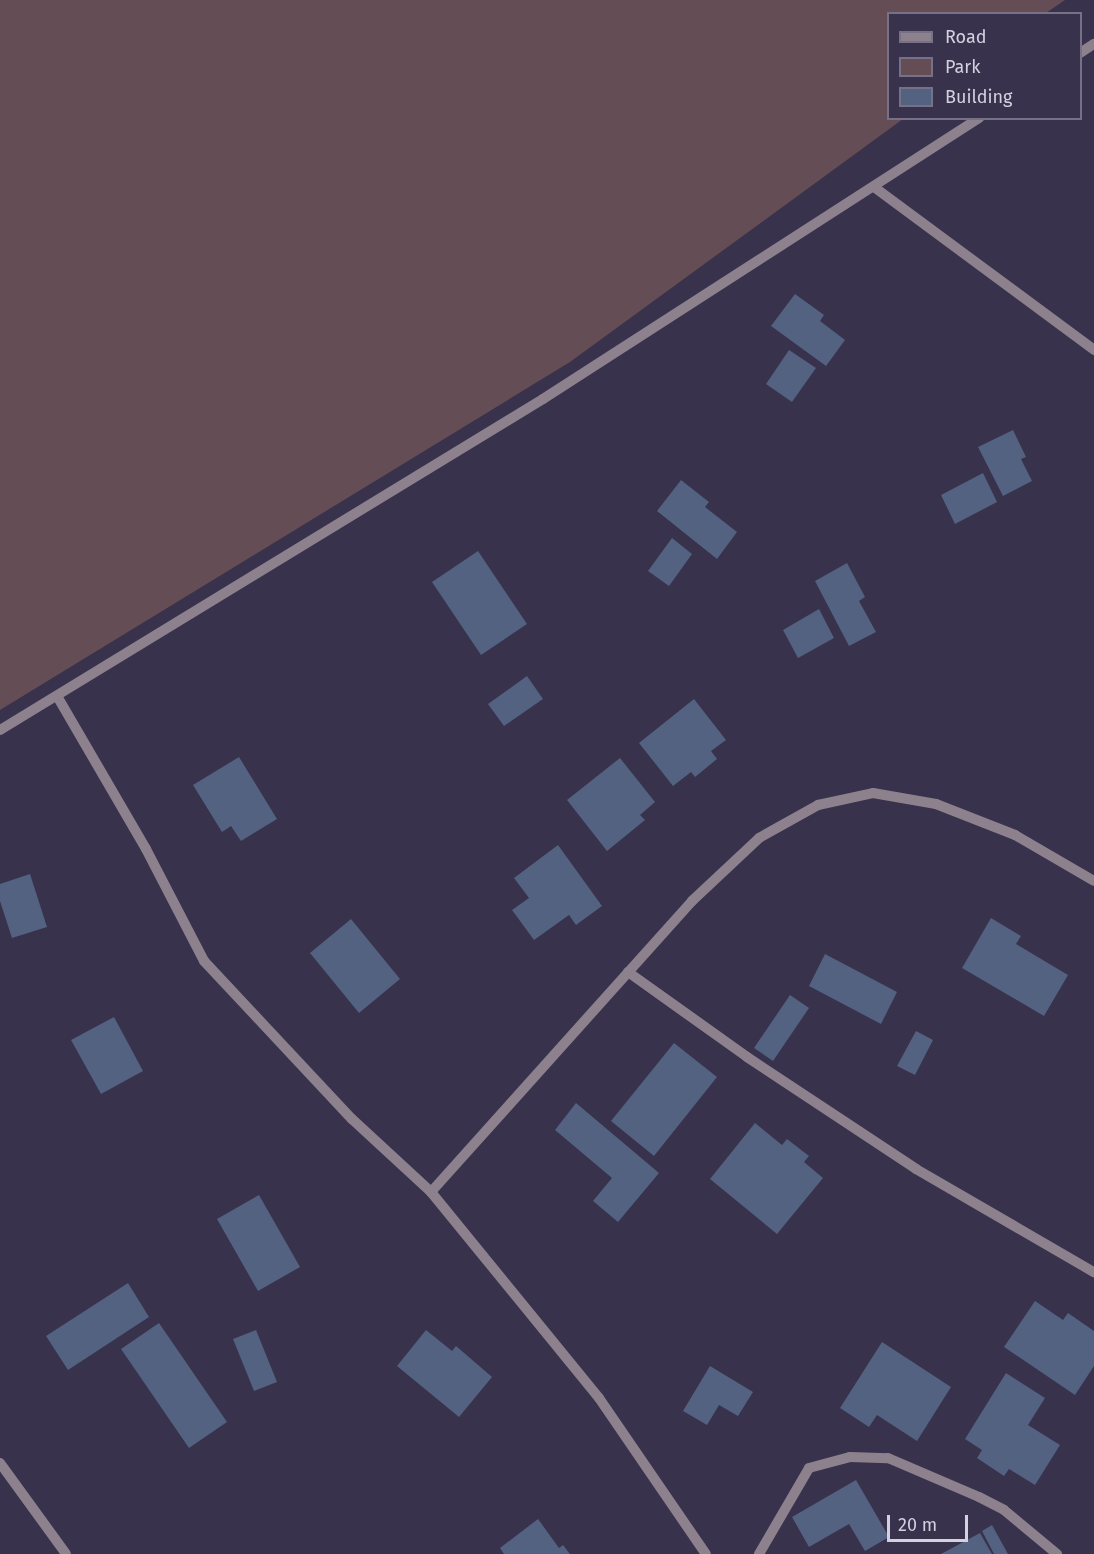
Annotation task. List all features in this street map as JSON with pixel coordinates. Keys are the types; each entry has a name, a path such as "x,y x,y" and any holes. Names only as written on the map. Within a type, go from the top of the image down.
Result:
{"street":[{"path":"0,729 543,399 976,120"},
{"path":"874,187 1094,350"},
{"path":"57,696 147,849 204,961 352,1119 430,1192 600,1398 706,1554"},
{"path":"430,1192 692,901 759,838 818,805 873,793 936,804 1015,836 1094,881"},
{"path":"628,972 747,1057 916,1169 1094,1272"},
{"path":"759,1554 809,1468 850,1458 888,1458 1004,1510 1057,1554"},
{"path":"0,1462 66,1554"}],"green space":[{"path":"0,0 1065,0 1047,12 887,12 887,120 902,120 570,362 0,710"}],"building":[{"path":"795,294 824,315 820,321 845,340 826,366 771,326"},
{"path":"789,350 816,368 792,402 766,384"},
{"path":"1013,430 1026,457 1021,459 1032,481 1003,496 978,447"},
{"path":"983,473 997,502 955,524 941,495"},
{"path":"681,480 709,502 705,507 737,532 717,559 657,511"},
{"path":"672,538 692,554 669,586 648,571"},
{"path":"478,551 527,624 481,655 432,582"},
{"path":"847,563 865,597 859,601 876,632 849,646 815,581"},
{"path":"819,609 834,638 798,658 783,630"},
{"path":"527,676 543,699 504,726 488,704"},
{"path":"694,699 726,740 711,751 717,759 695,777 691,772 673,786 639,743"},
{"path":"239,757 277,819 241,841 231,826 222,832 193,785"},
{"path":"620,758 655,802 640,815 645,820 607,851 567,800"},
{"path":"558,845 602,906 576,925 569,915 534,940 512,910 529,898 514,878"},
{"path":"30,874 47,927 12,938 0,901 0,884"},
{"path":"991,918 1021,936 1016,944 1068,975 1044,1016 962,968"},
{"path":"351,919 400,979 359,1013 310,953"},
{"path":"825,954 897,992 881,1024 809,986"},
{"path":"790,995 809,1008 773,1061 754,1048"},
{"path":"114,1017 143,1071 101,1094 71,1040"},
{"path":"916,1031 933,1040 915,1075 897,1066"},
{"path":"674,1043 717,1077 654,1156 611,1121"},
{"path":"576,1103 659,1173 618,1222 593,1201 612,1178 555,1130"},
{"path":"755,1123 782,1145 787,1139 809,1156 804,1162 823,1178 777,1234 710,1179"},
{"path":"259,1195 300,1267 258,1291 217,1219"},
{"path":"128,1283 149,1317 68,1370 46,1336"},
{"path":"1035,1301 1063,1320 1068,1313 1094,1331 1094,1366 1075,1395 1004,1347"},
{"path":"159,1323 227,1422 189,1448 121,1349"},
{"path":"256,1330 277,1382 254,1391 233,1339"},
{"path":"426,1330 452,1351 456,1346 492,1377 459,1417 397,1366"},
{"path":"882,1342 951,1387 917,1441 877,1415 869,1427 840,1408"},
{"path":"710,1366 753,1392 738,1416 719,1405 707,1425 683,1411"},
{"path":"1006,1373 1045,1398 1028,1425 1060,1445 1035,1485 1009,1469 1004,1476 977,1458 982,1450 965,1439"},
{"path":"856,1480 889,1537 865,1551 849,1524 809,1547 792,1517"},
{"path":"538,1519 559,1548 563,1545 570,1554 504,1554 500,1548"},
{"path":"992,1525 1008,1554 994,1554 982,1531"},
{"path":"980,1533 992,1554 941,1554"}]}
